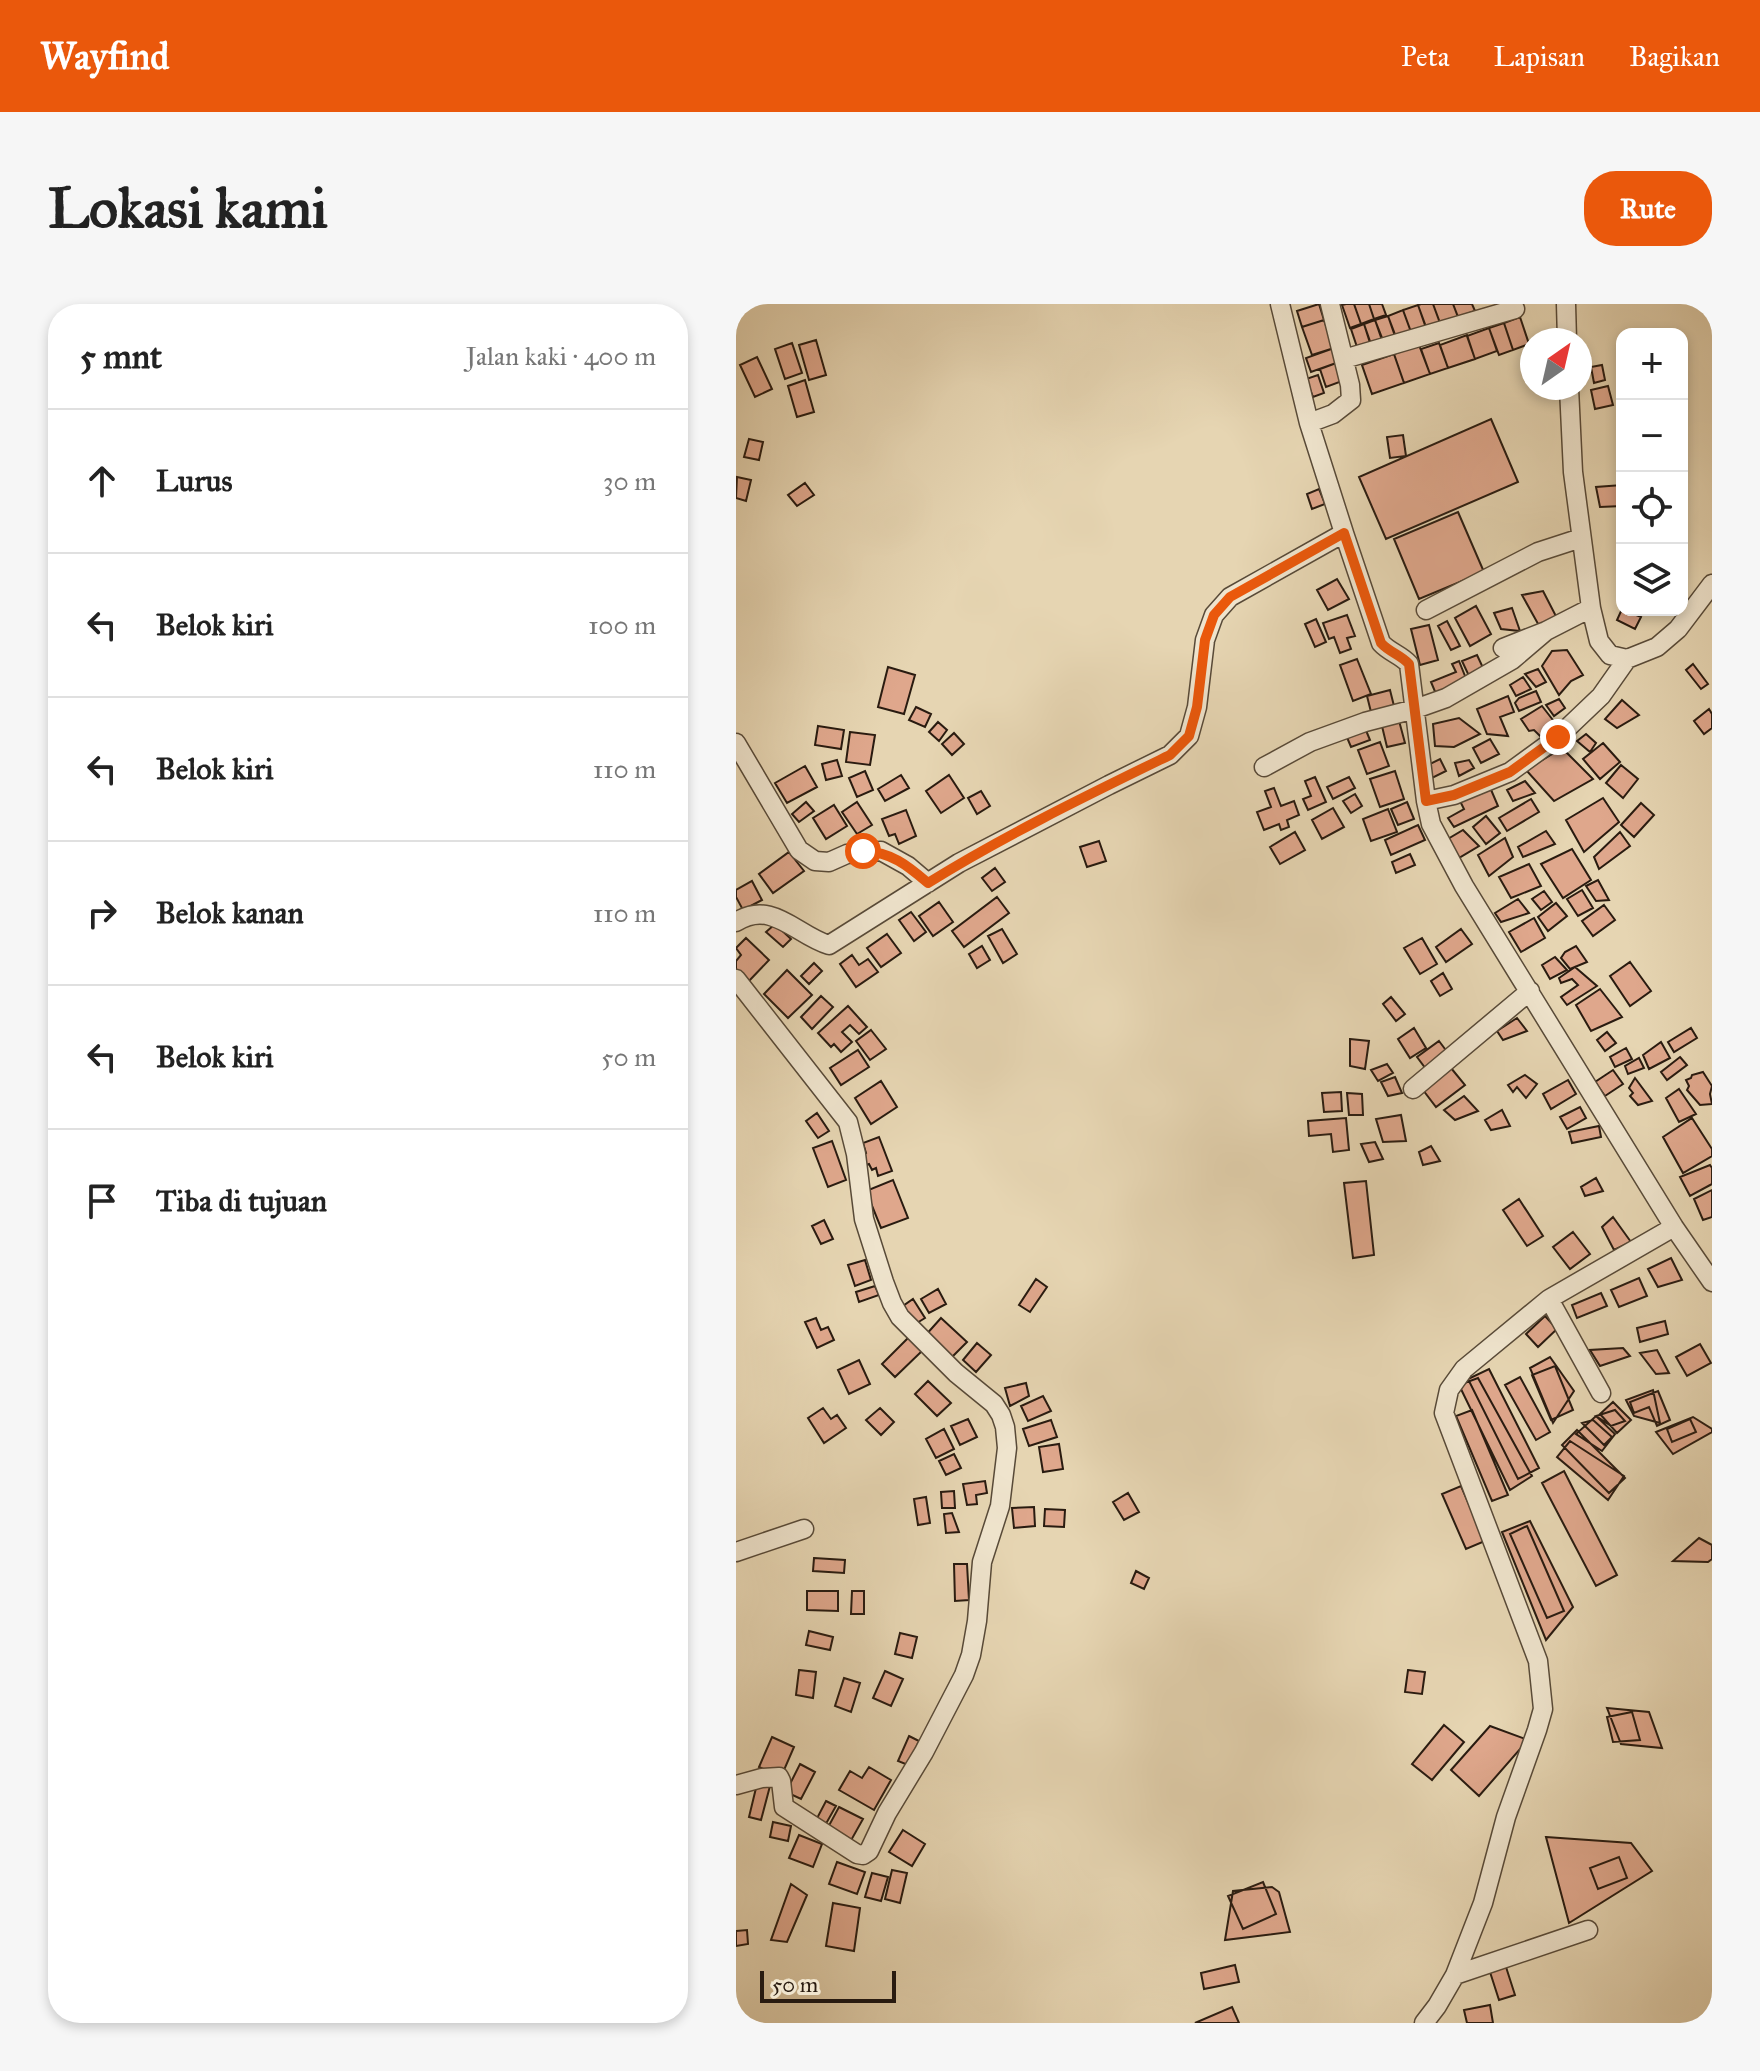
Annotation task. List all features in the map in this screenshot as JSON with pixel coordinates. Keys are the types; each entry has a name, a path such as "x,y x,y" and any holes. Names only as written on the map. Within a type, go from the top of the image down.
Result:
{"street":[{"path":"1280,304 1309,423 1381,643 1409,664 1431,824 1464,886 1674,1227 1712,1282"},
{"path":"1309,423 1333,414 1351,400 1330,304"},
{"path":"1566,304 1567,328"},
{"path":"1344,359 1515,309"},
{"path":"1570,400 1573,472 1591,608 1599,641 1610,655 1627,659"},
{"path":"736,922 747,915 770,915 829,945 1009,836 1170,755 1189,736 1197,707 1205,640 1214,615 1230,597 1344,533"},
{"path":"1426,610 1538,552 1581,538"},
{"path":"1426,801 1454,795 1510,772 1558,737 1601,696 1627,659 1657,647 1678,629 1712,584"},
{"path":"1503,648 1591,608"},
{"path":"1264,767 1310,742 1446,698 1512,660 1546,631"},
{"path":"736,743 799,850 815,861 829,862 847,854 881,851 908,866 928,883"},
{"path":"736,979 848,1122 856,1154 864,1219 888,1293 900,1317 956,1373 994,1404 1005,1427 1007,1448 1000,1506 982,1562 971,1655 964,1675 924,1752 887,1813 869,1851 863,1855 857,1854 784,1807 779,1777 736,1785"},
{"path":"1413,1089 1530,991"},
{"path":"1424,2023 1455,1975 1483,1903 1506,1817 1543,1709 1538,1661 1444,1413 1449,1390 1464,1369 1549,1299 1674,1227"},
{"path":"1549,1299 1601,1393"},
{"path":"736,1552 804,1529"},
{"path":"1455,1975 1588,1930"}],"building":[{"path":"1319,304 1324,320 1302,327 1297,311"},
{"path":"1354,304 1361,324 1350,328 1342,305"},
{"path":"1354,304 1369,304 1374,319 1361,324"},
{"path":"1369,304 1382,304 1386,315 1374,319"},
{"path":"1433,304 1440,323 1426,328 1418,305"},
{"path":"1433,304 1453,304 1458,317 1440,323"},
{"path":"1453,304 1472,304 1475,311 1458,317"},
{"path":"1418,305 1426,327 1411,332 1403,310"},
{"path":"1403,310 1411,332 1396,337 1388,316"},
{"path":"1388,316 1396,339 1383,343 1375,320"},
{"path":"1520,317 1524,328 1520,328 1520,347 1513,350 1504,323"},
{"path":"1324,320 1334,348 1312,355 1302,327"},
{"path":"1375,320 1384,343 1372,347 1364,324"},
{"path":"1504,323 1513,350 1499,355 1489,328"},
{"path":"1364,324 1371,346 1358,350 1351,329"},
{"path":"1489,328 1497,351 1475,359 1467,336"},
{"path":"1467,335 1475,359 1448,368 1440,345"},
{"path":"816,340 826,375 809,380 799,345"},
{"path":"792,343 802,373 785,379 775,349"},
{"path":"1439,343 1448,368 1430,374 1421,349"},
{"path":"1419,345 1430,374 1404,383 1394,354"},
{"path":"1334,348 1339,362 1311,372 1306,358"},
{"path":"1394,354 1404,383 1372,394 1362,365"},
{"path":"757,357 772,389 755,397 740,365"},
{"path":"1339,362 1345,380 1326,387 1320,369"},
{"path":"1602,365 1605,380 1594,383 1592,367"},
{"path":"1318,375 1324,393 1313,397 1306,379"},
{"path":"805,380 814,412 797,417 788,386"},
{"path":"1608,386 1613,405 1595,409 1592,390"},
{"path":"1491,419 1518,482 1386,539 1359,477"},
{"path":"1403,435 1406,456 1390,458 1387,437"},
{"path":"749,439 763,442 759,460 744,457"},
{"path":"737,477 751,480 746,501 736,498"},
{"path":"805,483 814,495 797,506 788,495"},
{"path":"1616,485 1616,506 1600,507 1596,487"},
{"path":"1319,489 1325,504 1312,509 1307,494"},
{"path":"1458,512 1484,572 1419,599 1394,539"},
{"path":"1337,579 1349,599 1328,610 1317,590"},
{"path":"1543,591 1559,622 1542,631 1522,595"},
{"path":"1476,606 1491,634 1470,646 1455,618"},
{"path":"1512,608 1520,631 1501,629 1494,613"},
{"path":"1347,615 1355,636 1347,638 1351,649 1340,653 1334,637 1329,639 1323,623"},
{"path":"1619,616 1641,617 1635,629 1617,620"},
{"path":"1316,619 1326,642 1315,647 1305,624"},
{"path":"1447,621 1460,646 1451,650 1438,626"},
{"path":"1429,625 1438,660 1420,665 1411,629"},
{"path":"1567,650 1583,675 1571,681 1559,695 1542,666 1552,651"},
{"path":"1477,655 1484,670 1469,676 1462,661"},
{"path":"1357,659 1371,694 1353,701 1340,665"},
{"path":"1459,661 1467,681 1436,694 1431,682 1456,672 1452,664"},
{"path":"1693,664 1708,684 1701,689 1686,670"},
{"path":"888,667 915,675 904,714 878,707"},
{"path":"1538,669 1546,682 1536,687 1525,674"},
{"path":"1523,677 1531,689 1516,696 1510,685"},
{"path":"1390,690 1394,706 1371,712 1367,696"},
{"path":"1536,691 1541,702 1519,711 1515,703 1519,698"},
{"path":"1508,696 1514,712 1500,717 1508,736 1487,734 1477,709"},
{"path":"1559,699 1565,708 1554,716 1546,705"},
{"path":"1622,700 1639,715 1617,728 1605,719"},
{"path":"1542,706 1556,724 1541,737 1534,730 1529,731 1521,719"},
{"path":"916,707 931,714 925,727 909,720"},
{"path":"1709,709 1712,728 1704,734 1694,721"},
{"path":"1398,717 1405,743 1387,747 1381,722"},
{"path":"1459,718 1480,734 1454,747 1435,746 1433,724"},
{"path":"938,722 947,730 939,741 929,732"},
{"path":"818,726 844,730 841,749 815,745"},
{"path":"1365,728 1370,740 1351,747 1346,735"},
{"path":"850,732 875,735 870,765 846,762"},
{"path":"954,733 964,744 952,755 942,744"},
{"path":"1586,734 1596,743 1590,752 1577,741"},
{"path":"1490,739 1499,754 1481,763 1473,748"},
{"path":"1380,742 1389,766 1367,774 1358,750"},
{"path":"1603,743 1620,762 1600,779 1583,759"},
{"path":"1562,748 1593,779 1554,801 1526,770"},
{"path":"1440,759 1446,771 1432,778 1426,766"},
{"path":"837,760 842,776 826,780 822,764"},
{"path":"1469,760 1474,768 1459,776 1455,763"},
{"path":"1621,765 1638,779 1623,798 1606,783"},
{"path":"805,766 817,787 787,803 775,783"},
{"path":"865,771 873,790 857,797 849,778"},
{"path":"1395,771 1404,799 1380,807 1370,779"},
{"path":"901,775 909,788 885,801 878,789"},
{"path":"949,775 964,798 941,813 926,791"},
{"path":"1315,777 1326,802 1308,810 1303,799 1311,796 1305,781"},
{"path":"1349,777 1355,788 1333,799 1327,787"},
{"path":"1525,781 1535,793 1513,801 1507,790"},
{"path":"1489,785 1498,806 1454,827 1448,818 1464,809 1458,797"},
{"path":"1274,788 1281,806 1294,801 1299,815 1287,820 1289,827 1281,830 1279,824 1264,830 1257,812 1271,807 1265,791"},
{"path":"981,791 990,806 977,814 968,798"},
{"path":"1355,794 1362,806 1351,813 1343,801"},
{"path":"1603,798 1619,822 1584,852 1566,820"},
{"path":"1531,799 1539,812 1507,831 1499,818"},
{"path":"806,802 814,811 799,822 792,814"},
{"path":"857,802 872,825 857,834 842,812"},
{"path":"1407,802 1414,819 1398,825 1391,809"},
{"path":"1641,803 1654,815 1634,837 1621,825"},
{"path":"834,805 847,826 826,839 813,818"},
{"path":"1333,808 1344,827 1322,839 1312,820"},
{"path":"1388,809 1397,832 1371,841 1363,819"},
{"path":"906,810 916,836 899,844 895,834 889,836 882,819"},
{"path":"1486,816 1500,833 1486,844 1473,827"},
{"path":"1418,825 1425,840 1391,855 1385,840"},
{"path":"1463,830 1479,846 1447,865 1436,846"},
{"path":"1546,831 1555,844 1523,857 1518,847"},
{"path":"1295,832 1305,850 1280,864 1270,847"},
{"path":"1620,832 1630,846 1599,869 1594,857"},
{"path":"1505,838 1513,857 1489,876 1478,855"},
{"path":"1099,841 1106,861 1087,867 1080,847"},
{"path":"1572,849 1591,880 1563,898 1541,864"},
{"path":"789,852 804,871 773,893 759,874"},
{"path":"1410,854 1415,865 1396,873 1392,862"},
{"path":"1529,864 1541,886 1511,898 1499,877"},
{"path":"995,868 1005,882 992,891 982,878"},
{"path":"1598,880 1609,900 1596,901 1586,886"},
{"path":"752,881 762,900 743,910 736,890"},
{"path":"1582,890 1593,908 1578,916 1567,899"},
{"path":"1544,891 1552,902 1541,910 1532,899"},
{"path":"997,897 1009,913 964,947 952,931"},
{"path":"1518,899 1529,913 1501,922 1495,913"},
{"path":"939,902 953,922 933,936 919,916"},
{"path":"1556,903 1567,916 1548,931 1538,917"},
{"path":"1604,905 1615,920 1593,936 1582,921"},
{"path":"911,912 926,932 914,941 899,920"},
{"path":"1534,918 1545,938 1521,952 1509,932"},
{"path":"775,924 791,939 783,947 766,932"},
{"path":"1002,929 1017,954 1003,963 988,936"},
{"path":"1461,929 1472,944 1446,962 1436,947"},
{"path":"887,934 901,953 881,967 867,948"},
{"path":"746,938 769,960 748,982 736,970 736,961 741,955 736,948"},
{"path":"1422,938 1437,964 1420,974 1404,948"},
{"path":"982,946 990,960 977,968 969,954"},
{"path":"1576,946 1587,962 1570,969 1561,958"},
{"path":"852,955 859,965 868,959 878,972 856,987 840,964"},
{"path":"1555,957 1567,970 1550,979 1542,965"},
{"path":"1630,962 1651,991 1630,1006 1610,976"},
{"path":"814,963 822,971 809,984 801,976"},
{"path":"1575,967 1597,986 1567,1005 1561,997 1578,985 1572,979 1561,983 1559,978"},
{"path":"787,970 812,995 788,1018 764,994"},
{"path":"1443,973 1452,989 1440,996 1431,981"},
{"path":"1600,989 1622,1017 1591,1031 1576,1005"},
{"path":"821,996 833,1007 812,1029 801,1017"},
{"path":"1391,997 1405,1014 1396,1021 1383,1004"},
{"path":"848,1006 867,1027 859,1034 850,1025 842,1032 852,1042 841,1052 834,1044 831,1047 818,1033"},
{"path":"1517,1018 1527,1031 1503,1040 1497,1031"},
{"path":"1414,1028 1426,1048 1410,1058 1398,1039"},
{"path":"1691,1028 1697,1038 1674,1052 1668,1042"},
{"path":"871,1030 886,1049 870,1060 856,1041"},
{"path":"1607,1032 1616,1043 1605,1051 1597,1040"},
{"path":"1350,1039 1369,1041 1365,1069 1350,1066"},
{"path":"1439,1041 1454,1061 1432,1077 1417,1057"},
{"path":"1661,1042 1670,1058 1649,1069 1643,1055"},
{"path":"1626,1048 1632,1059 1615,1067 1610,1057"},
{"path":"858,1050 869,1067 841,1085 830,1068"},
{"path":"1680,1057 1687,1065 1667,1080 1661,1072"},
{"path":"1639,1058 1644,1068 1628,1074 1625,1066"},
{"path":"1387,1064 1393,1073 1378,1081 1371,1070"},
{"path":"1451,1068 1465,1085 1436,1107 1423,1090"},
{"path":"1613,1070 1623,1084 1605,1096 1595,1082"},
{"path":"1703,1072 1712,1086 1712,1104 1700,1105 1687,1090 1686,1080"},
{"path":"1525,1075 1537,1084 1526,1098 1517,1087 1513,1092 1508,1085"},
{"path":"1395,1077 1402,1093 1388,1096 1381,1082"},
{"path":"1635,1078 1652,1101 1638,1105 1630,1096 1633,1093 1629,1088"},
{"path":"1568,1080 1576,1094 1551,1109 1543,1094"},
{"path":"881,1081 897,1107 871,1124 855,1098"},
{"path":"1679,1089 1696,1114 1679,1122 1666,1098"},
{"path":"1341,1092 1342,1111 1324,1112 1322,1093"},
{"path":"1347,1093 1362,1094 1363,1115 1349,1115"},
{"path":"1464,1096 1478,1111 1455,1120 1444,1110"},
{"path":"1580,1107 1586,1118 1567,1129 1560,1117"},
{"path":"1502,1110 1510,1126 1491,1130 1485,1120"},
{"path":"817,1113 829,1131 818,1138 806,1121"},
{"path":"1401,1115 1406,1141 1383,1142 1376,1119"},
{"path":"1346,1118 1349,1150 1333,1152 1331,1134 1309,1136 1308,1121"},
{"path":"1692,1118 1712,1149 1712,1156 1683,1173 1663,1137"},
{"path":"1599,1126 1601,1137 1572,1143 1569,1132"},
{"path":"879,1137 892,1171 878,1176 876,1168 872,1170 869,1164 866,1165 862,1155 866,1153 863,1143"},
{"path":"832,1141 846,1180 828,1187 813,1148"},
{"path":"1375,1142 1383,1159 1369,1162 1361,1144"},
{"path":"1431,1146 1440,1161 1423,1165 1419,1152"},
{"path":"1710,1165 1712,1184 1690,1196 1680,1177"},
{"path":"1596,1178 1603,1191 1585,1196 1581,1187"},
{"path":"893,1180 908,1218 881,1228 866,1191"},
{"path":"1366,1181 1374,1255 1353,1258 1344,1183"},
{"path":"1712,1190 1712,1217 1703,1220 1694,1199"},
{"path":"1519,1199 1543,1236 1527,1246 1503,1210"},
{"path":"1613,1217 1631,1242 1614,1250 1602,1227"},
{"path":"824,1220 833,1239 821,1244 812,1226"},
{"path":"1573,1232 1590,1254 1570,1269 1553,1247"},
{"path":"1671,1258 1682,1280 1658,1287 1648,1269"},
{"path":"865,1260 871,1280 855,1286 848,1265"},
{"path":"1639,1278 1647,1296 1619,1307 1611,1290"},
{"path":"1036,1279 1047,1287 1030,1312 1019,1305"},
{"path":"875,1286 879,1295 859,1302 856,1292"},
{"path":"938,1289 946,1304 929,1313 921,1299"},
{"path":"1601,1293 1607,1306 1577,1318 1572,1305"},
{"path":"913,1299 925,1318 912,1326 900,1308"},
{"path":"1545,1316 1557,1329 1538,1347 1526,1334"},
{"path":"816,1318 821,1330 828,1327 834,1340 817,1348 805,1322"},
{"path":"941,1318 967,1342 949,1360 924,1337"},
{"path":"1665,1321 1668,1334 1640,1342 1637,1328"},
{"path":"909,1337 922,1351 895,1377 882,1364"},
{"path":"977,1343 991,1355 976,1372 963,1360"},
{"path":"1700,1344 1711,1363 1687,1376 1676,1357"},
{"path":"1623,1348 1630,1356 1600,1366 1590,1350"},
{"path":"1657,1350 1669,1373 1656,1374 1640,1353"},
{"path":"1550,1357 1574,1391 1553,1423 1530,1368"},
{"path":"859,1360 870,1384 849,1394 838,1370"},
{"path":"1555,1366 1573,1410 1551,1420 1532,1375"},
{"path":"1489,1369 1539,1468 1518,1479 1468,1379"},
{"path":"1520,1377 1550,1432 1536,1440 1505,1385"},
{"path":"1478,1378 1532,1476 1510,1490 1459,1385"},
{"path":"928,1381 951,1403 937,1416 915,1394"},
{"path":"1026,1383 1029,1396 1010,1406 1005,1388"},
{"path":"1653,1390 1660,1423 1634,1416 1626,1400"},
{"path":"1658,1391 1670,1420 1657,1426 1649,1407 1634,1413 1630,1402"},
{"path":"1043,1396 1051,1411 1028,1421 1021,1406"},
{"path":"1613,1402 1631,1420 1617,1433 1600,1414"},
{"path":"823,1408 831,1419 837,1415 846,1428 824,1443 808,1418"},
{"path":"880,1408 894,1422 881,1435 866,1420"},
{"path":"1472,1410 1508,1495 1492,1501 1456,1416"},
{"path":"1615,1410 1625,1421 1611,1426 1596,1416"},
{"path":"1596,1416 1615,1434 1602,1451 1576,1434"},
{"path":"1693,1417 1712,1432 1673,1454 1656,1432"},
{"path":"968,1419 977,1437 960,1445 951,1426"},
{"path":"1690,1419 1696,1432 1672,1442 1667,1429"},
{"path":"1051,1420 1057,1437 1029,1446 1023,1429"},
{"path":"1593,1420 1612,1437 1604,1445 1582,1423"},
{"path":"944,1429 954,1449 936,1458 926,1439"},
{"path":"1577,1430 1625,1478 1609,1493 1562,1445"},
{"path":"1570,1441 1624,1476 1608,1500 1557,1457"},
{"path":"1059,1444 1063,1469 1043,1472 1039,1447"},
{"path":"954,1454 961,1468 946,1475 939,1461"},
{"path":"1564,1471 1617,1575 1596,1586 1542,1483"},
{"path":"985,1481 987,1493 976,1495 977,1504 967,1505 963,1484"},
{"path":"1461,1486 1485,1541 1466,1549 1442,1494"},
{"path":"954,1491 955,1508 942,1508 941,1492"},
{"path":"1128,1493 1139,1512 1124,1520 1113,1502"},
{"path":"926,1497 930,1523 918,1525 914,1499"},
{"path":"1034,1507 1035,1526 1014,1528 1012,1508"},
{"path":"1045,1509 1065,1510 1064,1527 1044,1526"},
{"path":"952,1513 959,1532 946,1533 944,1514"},
{"path":"1530,1521 1573,1607 1546,1640 1502,1532"},
{"path":"1527,1526 1564,1611 1547,1618 1510,1534"},
{"path":"1699,1538 1712,1545 1712,1559 1708,1562 1673,1561"},
{"path":"814,1558 845,1560 844,1573 813,1571"},
{"path":"954,1564 967,1564 969,1600 955,1601"},
{"path":"1136,1571 1149,1578 1144,1589 1131,1583"},
{"path":"807,1591 838,1591 838,1611 807,1610"},
{"path":"852,1591 864,1591 864,1614 851,1614"},
{"path":"809,1631 833,1637 830,1650 806,1645"},
{"path":"900,1633 917,1637 912,1658 895,1654"},
{"path":"799,1670 816,1672 813,1698 796,1695"},
{"path":"1408,1670 1425,1672 1422,1694 1405,1692"},
{"path":"885,1671 903,1679 891,1706 873,1698"},
{"path":"844,1678 860,1683 851,1712 835,1706"},
{"path":"1607,1708 1649,1712 1662,1748 1621,1744"},
{"path":"1632,1712 1640,1740 1613,1742 1607,1717"},
{"path":"1444,1725 1464,1742 1432,1780 1412,1764"},
{"path":"1490,1726 1528,1740 1479,1796 1451,1770"},
{"path":"909,1736 919,1741 908,1765 898,1761"},
{"path":"772,1737 794,1747 781,1777 759,1767"},
{"path":"800,1764 815,1772 801,1799 786,1792"},
{"path":"869,1767 891,1780 874,1810 839,1790 850,1771 862,1778"},
{"path":"770,1786 761,1820 749,1817 756,1788"},
{"path":"826,1801 836,1806 823,1829 814,1824"},
{"path":"839,1807 863,1819 849,1844 826,1831"},
{"path":"773,1822 791,1826 788,1841 770,1837"},
{"path":"903,1830 925,1844 912,1866 889,1852"},
{"path":"799,1835 822,1844 813,1867 789,1858"},
{"path":"1546,1837 1631,1843 1652,1871 1569,1923"},
{"path":"1619,1857 1627,1878 1598,1889 1590,1868"},
{"path":"837,1862 865,1872 857,1894 829,1884"},
{"path":"892,1870 907,1873 900,1903 885,1899"},
{"path":"872,1873 888,1877 881,1901 865,1897"},
{"path":"1263,1882 1276,1914 1243,1929 1228,1896"},
{"path":"791,1884 807,1895 787,1942 771,1940"},
{"path":"1272,1887 1279,1892 1290,1932 1225,1940 1233,1891"},
{"path":"833,1903 860,1908 854,1951 826,1946"},
{"path":"747,1930 748,1944 736,1946 736,1931"},
{"path":"1235,1965 1239,1982 1204,1989 1201,1973"},
{"path":"1506,1967 1515,1995 1499,2000 1490,1972"},
{"path":"1490,2005 1493,2023 1467,2023 1464,2010"},
{"path":"1232,2007 1239,2023 1195,2023"}],"route":[{"path":"863,851 881,851 908,866 928,883 959,863 1170,755 1189,736 1197,707 1205,640 1214,615 1230,597 1344,533 1381,643 1409,664 1426,801 1454,795 1510,772 1558,737"}]}
